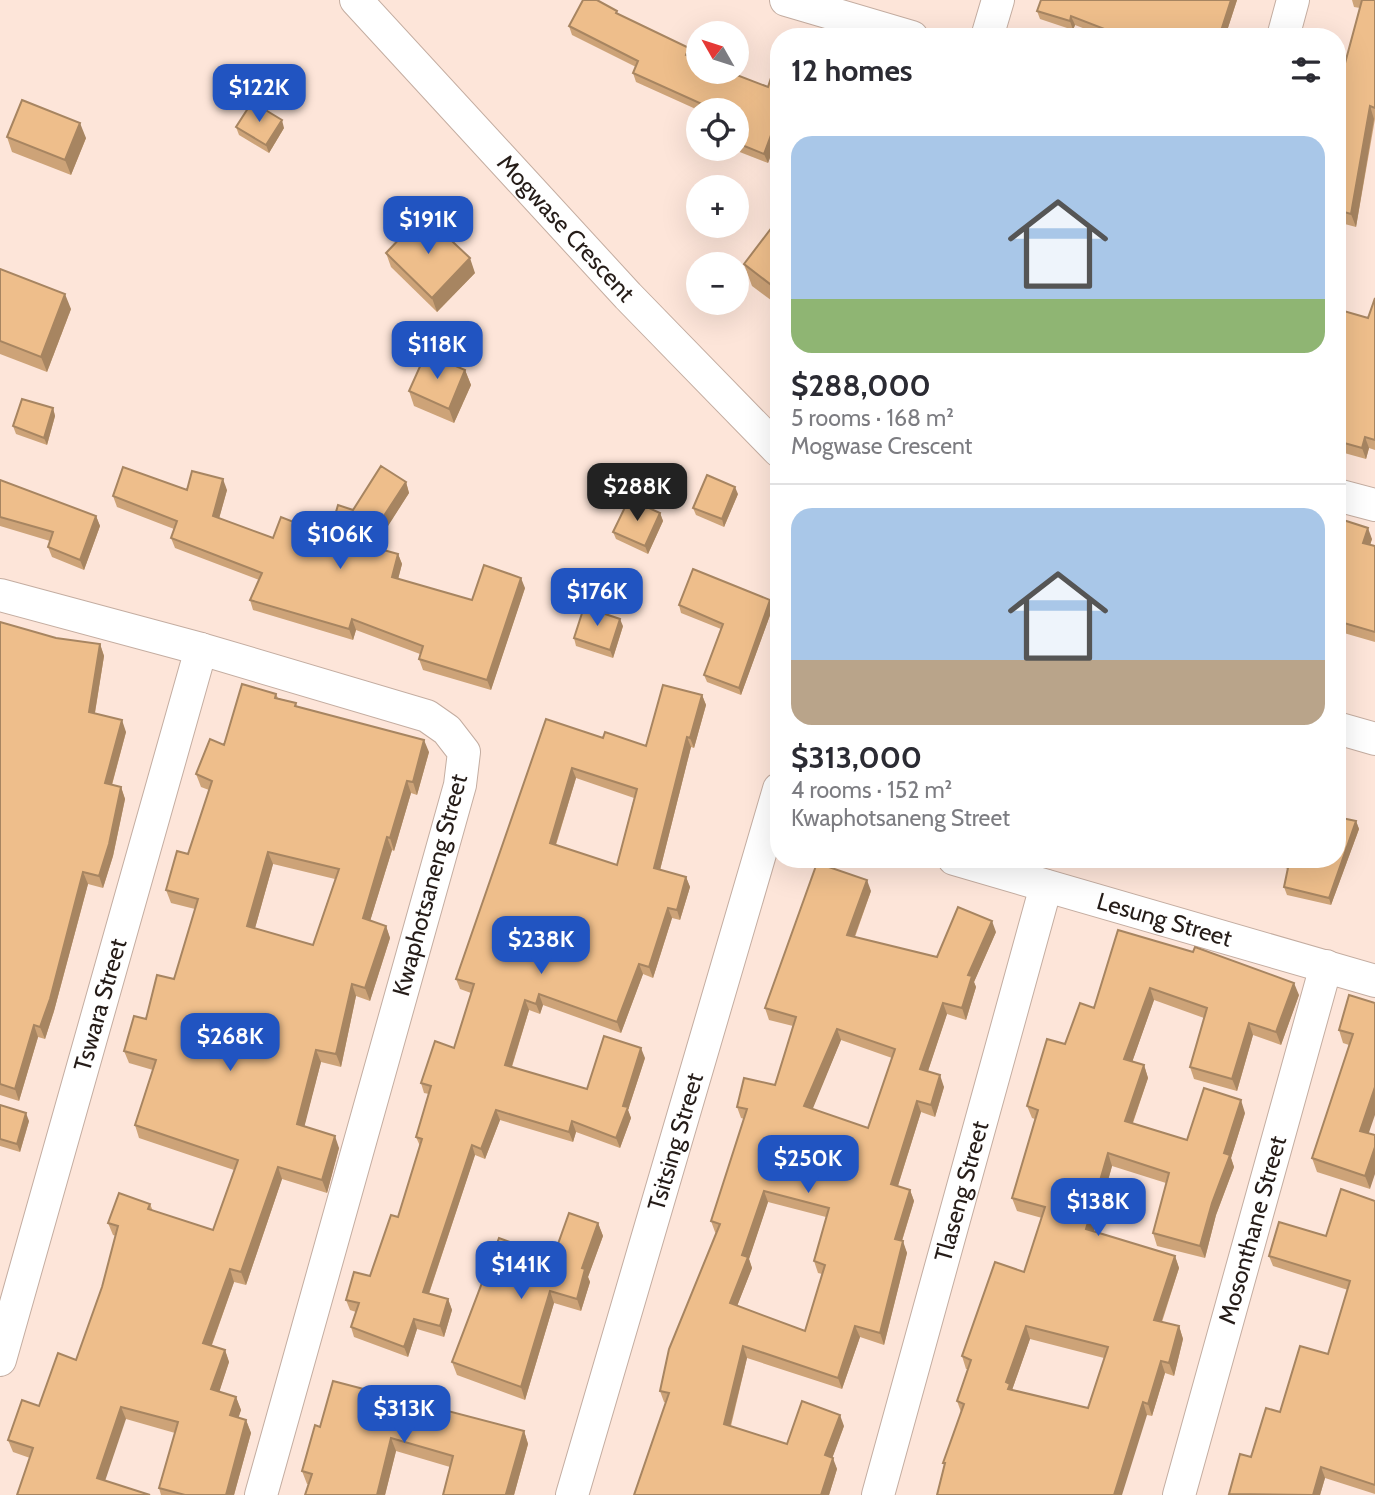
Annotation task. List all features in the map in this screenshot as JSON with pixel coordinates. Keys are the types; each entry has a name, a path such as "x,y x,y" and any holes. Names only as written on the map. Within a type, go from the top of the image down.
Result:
{"street":[{"name":"Mogwase Crescent","path":"356,0 628,296 770,442"},
{"path":"786,0 881,28"},
{"path":"990,28 998,0"},
{"path":"1285,28 1293,0"},
{"path":"1346,497 1375,505"},
{"name":"Kwaphotsaneng Street","path":"0,595 201,649 427,716 447,730 464,752 457,799 261,1495"},
{"name":"Tswara Street","path":"0,1360 201,649"},
{"path":"1346,731 1375,739"},
{"name":"Tsitsing Street","path":"572,1495 770,825"},
{"name":"Lesung Street","path":"985,868 1375,981"},
{"name":"Tlaseng Street","path":"878,1495 1046,886"},
{"name":"Mosonthane Street","path":"1179,1495 1326,966"}],"building":[{"path":"583,0 597,0 617,11 616,13 686,47 686,84 749,84 749,80 768,87 770,81 770,138 764,154 749,148 749,98 688,98 633,73 638,61 569,26"},
{"path":"1041,0 1231,0 1222,28 1102,28 1071,16 1070,21 1037,11"},
{"path":"1362,0 1375,0 1375,108 1370,106 1351,214 1346,213 1346,60"},
{"path":"22,100 80,123 65,160 7,137"},
{"path":"252,102 282,120 266,145 236,127"},
{"path":"423,214 470,258 432,298 386,253"},
{"path":"770,230 770,284 749,268 749,257"},
{"path":"0,269 65,294 41,357 0,341"},
{"path":"1375,298 1375,440 1365,437 1362,448 1346,444 1346,312 1368,318"},
{"path":"426,353 465,370 449,409 409,391"},
{"path":"22,399 53,408 44,438 13,426"},
{"path":"381,466 406,482 365,545 398,554 392,577 472,600 484,565 521,578 487,680 419,659 423,646 352,619 349,629 250,600 262,573 171,538 177,521 113,496 123,467 187,490 192,471 223,479 213,516 273,538 281,517 329,536 338,505 353,510"},
{"path":"707,475 735,487 722,519 693,508"},
{"path":"0,480 96,516 80,560 48,547 53,532 0,517"},
{"path":"629,499 660,513 645,546 613,532"},
{"path":"1346,521 1368,528 1363,543 1375,546 1375,632 1346,624"},
{"path":"693,569 770,600 739,688 704,675 723,624 679,605"},
{"path":"584,607 620,619 610,650 574,638"},
{"path":"0,622 56,638 100,644 89,712 122,720 105,783 121,787 109,844 99,876 83,872 50,999 40,1027 34,1025 15,1089 0,1084"},
{"path":"242,684 276,694 275,698 296,703 295,706 424,740 413,782 407,781 390,838 387,837 363,918 386,926 365,988 352,984 336,1054 316,1050 297,1124 335,1136 322,1180 278,1167 241,1272 230,1269 203,1343 225,1350 211,1389 236,1397 230,1415 246,1420 226,1495 185,1495 159,1488 178,1422 121,1407 97,1478 150,1495 17,1495 33,1448 8,1440 22,1400 39,1406 58,1353 76,1360 102,1287 118,1226 108,1223 119,1193 150,1204 148,1209 213,1230 238,1160 135,1125 156,1060 124,1051 134,1016 146,1019 157,975 174,979 198,899 166,890 177,851 188,854 212,781 196,774 210,739 224,745","holes":["268,852 339,869 313,945 247,926"]},
{"path":"663,685 702,695 690,738 687,737 654,868 686,877 677,910 668,908 649,967 639,964 617,1022 539,994 536,1004 525,1000 505,1065 587,1089 604,1036 641,1048 623,1106 628,1107 616,1138 572,1121 569,1132 496,1110 481,1149 472,1145 423,1292 448,1299 440,1326 414,1319 404,1347 351,1327 359,1303 346,1300 354,1272 370,1276 391,1215 398,1217 422,1139 416,1137 431,1086 421,1083 435,1041 454,1048 474,984 456,979 546,719 603,738 605,732 646,746","holes":["572,768 637,789 617,865 550,843"]},
{"path":"1346,819 1356,821 1346,850"},
{"path":"815,868 832,868 867,880 847,935 937,957 958,907 992,921 968,975 972,976 962,1008 943,1003 920,1069 940,1075 931,1105 917,1101 891,1184 910,1190 895,1239 903,1241 880,1333 855,1326 838,1378 743,1346 724,1424 787,1444 802,1401 840,1415 825,1455 833,1458 821,1495 634,1495 669,1393 660,1391 669,1349 720,1224 711,1221 747,1109 737,1107 744,1078 775,1085 796,1017 765,1008","holes":["837,1029 895,1049 868,1128 804,1106","764,1191 829,1208 814,1261 825,1265 805,1331 730,1303 748,1257 742,1255"]},
{"path":"1288,868 1340,868 1329,898 1284,887"},
{"path":"1118,930 1193,952 1195,947 1294,983 1276,1032 1249,1023 1232,1079 1190,1067 1207,1008 1150,988 1124,1059 1144,1065 1125,1121 1187,1140 1204,1088 1241,1100 1224,1153 1230,1155 1200,1246 1153,1233 1169,1173 1108,1153 1086,1229 1175,1256 1154,1320 1179,1326 1169,1363 1161,1361 1148,1404 1143,1402 1114,1495 937,1495 943,1463 964,1404 957,1401 971,1360 962,1356 995,1262 1024,1272 1045,1207 1012,1198 1038,1110 1027,1106 1047,1039 1065,1044 1080,1003 1094,1008","holes":["1026,1326 1108,1347 1088,1408 1008,1389 1010,1384 1006,1382"]},
{"path":"1349,995 1375,1003 1375,1087 1360,1131 1375,1135 1375,1147 1365,1176 1312,1158 1353,1034 1339,1030"},
{"path":"0,1105 26,1113 17,1144 0,1139"},
{"path":"1341,1189 1375,1201 1375,1485 1321,1467 1313,1495 1229,1494 1240,1454 1251,1457 1266,1408 1280,1412 1300,1346 1328,1354 1350,1281 1269,1256 1279,1222 1326,1236"},
{"path":"569,1213 598,1223 582,1268 585,1269 577,1299 550,1291 521,1387 452,1362 499,1238 553,1258"},
{"path":"333,1381 524,1431 506,1494 511,1495 443,1495 453,1456 391,1438 377,1495 305,1495 312,1474 302,1471 315,1425 320,1427"}]}
